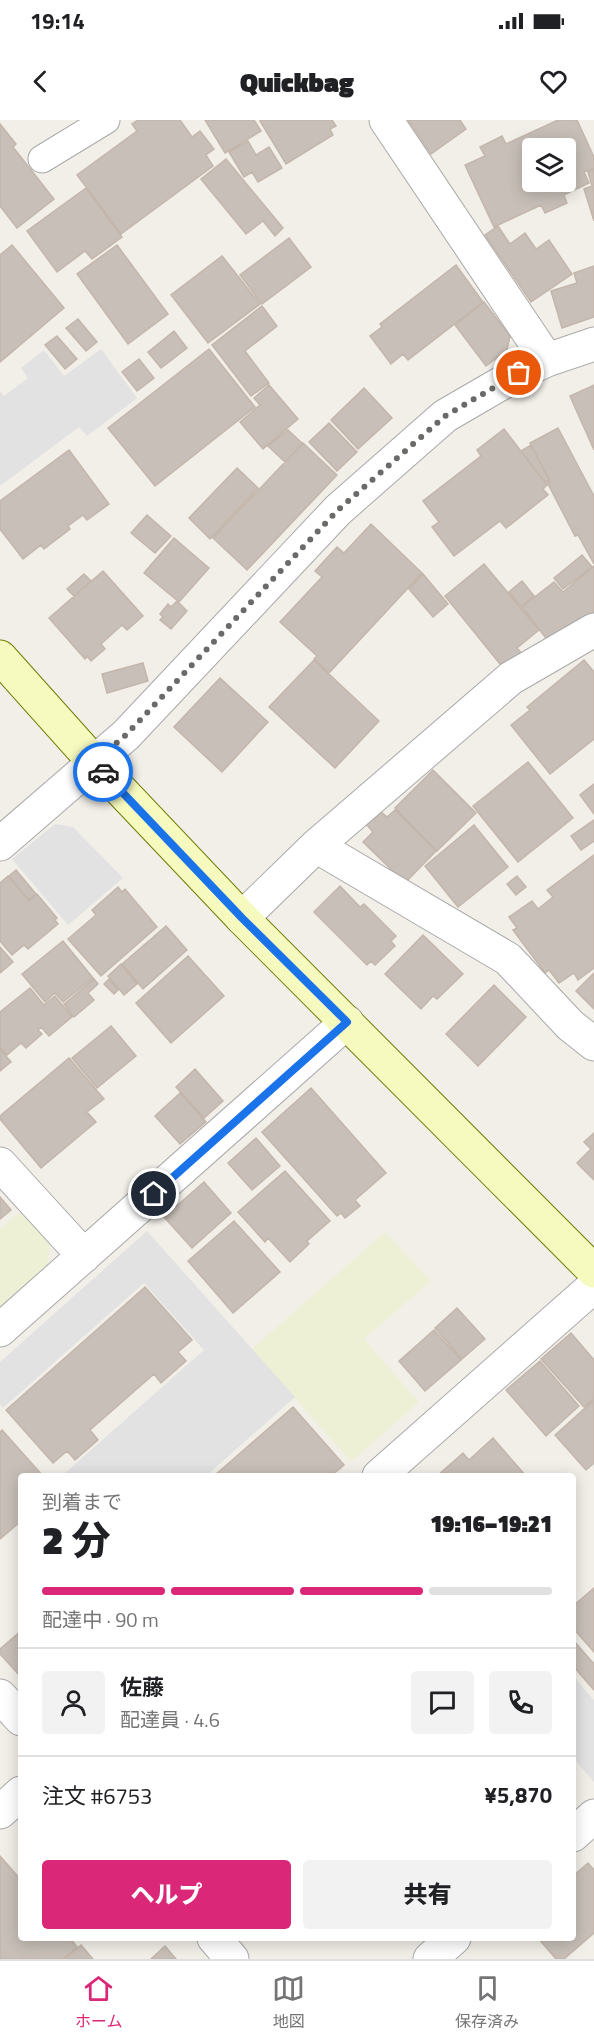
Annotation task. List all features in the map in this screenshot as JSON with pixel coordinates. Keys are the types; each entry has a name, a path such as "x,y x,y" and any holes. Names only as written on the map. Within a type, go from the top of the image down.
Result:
{"street":[{"path":"386,120 547,360"},
{"path":"0,844 126,735 338,510 445,416 519,373 547,360 594,344"},
{"path":"242,918 316,846 511,678 594,630"},
{"path":"0,657 94,762 242,918 594,1271"},
{"path":"316,846 508,958 570,1025 594,1044"},
{"path":"0,1330 347,1022"},
{"path":"0,1164 84,1256"},
{"path":"382,1473 594,1286"},
{"path":"0,1696 18,1716"},
{"path":"0,1812 18,1796"},
{"path":"576,1832 594,1816"},
{"path":"217,1941 232,1959"},
{"path":"430,1959 451,1941"}],"lane":[{"path":"42,159 106,120"}],"green space":[{"path":"21,1211 50,1243 48,1266 0,1308 0,1229"},
{"path":"385,1232 431,1281 364,1339 419,1402 351,1462 252,1349"}],"shaded area":[{"path":"101,349 137,398 87,436 79,427 0,486 0,391 4,396 28,378 21,368 44,350 64,376"},
{"path":"55,824 73,827 123,878 68,925 12,859"},
{"path":"147,1231 295,1397 209,1473 65,1473 204,1350 144,1283 3,1408 0,1404 0,1362"},
{"path":"576,1679 594,1700 594,1782 576,1761"}],"building":[{"path":"138,120 180,120 192,137 200,131 214,149 206,155 213,166 121,234 77,175 137,131 132,124"},
{"path":"205,120 254,120 261,131 225,153"},
{"path":"332,120 336,126 330,129 333,135 286,164 260,121"},
{"path":"408,120 460,120 466,129 431,154"},
{"path":"558,120 577,120 594,157 594,168 584,172 589,183 576,189 576,138 522,138 522,192 570,192 564,195 567,203 545,213 541,205 494,227 465,165 485,156 480,147 502,136 506,144"},
{"path":"0,124 16,144 13,147 54,199 17,228 0,206"},
{"path":"248,141 256,155 269,147 282,168 258,182 252,172 244,177 229,152"},
{"path":"226,159 283,228 275,236 263,221 246,234 201,179"},
{"path":"594,169 594,221 584,189 592,186 588,172"},
{"path":"86,188 122,237 92,259 85,251 57,272 27,231"},
{"path":"498,226 510,244 525,233 536,249 549,240 572,274 531,302 485,235"},
{"path":"289,238 311,267 262,304 240,275"},
{"path":"12,245 64,308 0,362 0,255"},
{"path":"117,245 168,314 128,344 77,274"},
{"path":"222,256 260,304 208,343 171,295"},
{"path":"456,265 483,302 408,360 403,354 391,364 370,336 382,327 380,324"},
{"path":"594,266 594,317 562,328 551,291 577,283 574,273"},
{"path":"484,302 510,336 507,350 486,366 455,325"},
{"path":"262,306 277,326 245,351 269,383 251,396 212,345"},
{"path":"78,319 97,342 86,351 66,328"},
{"path":"174,331 187,348 161,368 148,352"},
{"path":"57,336 77,359 65,369 45,345"},
{"path":"209,349 255,407 155,486 108,428"},
{"path":"139,359 154,378 137,391 122,372"},
{"path":"269,385 298,419 263,449 240,422 260,405 254,398"},
{"path":"594,385 594,450 570,396"},
{"path":"364,388 392,418 358,449 331,420"},
{"path":"329,423 357,452 337,471 309,442"},
{"path":"558,428 594,496 594,564 578,535 575,536 530,443"},
{"path":"504,429 547,485 543,489 548,495 506,528 500,521 454,556 432,527 439,522 423,501 481,456 477,450"},
{"path":"288,430 303,444 285,462 268,446"},
{"path":"303,443 337,475 247,570 213,538"},
{"path":"531,445 549,480 545,482 521,451"},
{"path":"69,450 109,504 87,520 83,515 68,526 70,529 44,549 41,545 23,559 0,529 0,501"},
{"path":"237,468 258,488 210,539 189,518"},
{"path":"147,515 171,536 155,553 131,533"},
{"path":"371,524 422,573 329,673 314,659 317,656 280,622 322,577 315,571 337,547 344,553"},
{"path":"174,538 209,568 179,602 144,573"},
{"path":"582,555 592,567 563,589 554,578"},
{"path":"484,564 539,630 517,648 522,654 504,669 445,596"},
{"path":"594,566 594,618 549,642 522,607 554,582 563,592"},
{"path":"103,571 143,616 127,630 122,625 101,644 105,649 91,661 87,656 85,659 49,618"},
{"path":"84,574 91,581 74,596 67,589"},
{"path":"423,574 448,604 433,617 409,589"},
{"path":"522,581 534,596 521,607 509,592"},
{"path":"177,601 187,611 171,629 160,620 163,617 160,614 168,604 171,607"},
{"path":"314,660 379,721 335,768 269,707"},
{"path":"584,660 594,672 594,739 550,774 511,725 530,710 527,707"},
{"path":"143,663 148,681 107,693 102,674"},
{"path":"220,678 268,722 222,772 174,727"},
{"path":"528,762 573,818 518,862 473,806"},
{"path":"433,770 476,813 437,851 395,808"},
{"path":"594,784 594,814 580,795"},
{"path":"395,810 436,851 405,883 363,842 373,832 366,824 380,811 387,817"},
{"path":"594,820 594,841 581,850 571,836"},
{"path":"474,825 508,867 458,907 425,866"},
{"path":"594,855 594,968 578,980 574,973 559,983 549,970 545,973 513,930 517,928 509,917 532,901 538,909 553,897 547,890"},
{"path":"16,870 36,894 29,900 9,876"},
{"path":"8,876 29,901 37,894 57,918 55,920 58,924 28,949 24,945 12,955 0,941 0,883"},
{"path":"517,876 526,887 516,895 507,884"},
{"path":"340,886 360,907 364,904 396,936 391,941 395,946 375,965 371,961 367,965 314,912"},
{"path":"118,887 122,892 125,889 157,927 101,976 68,939 96,915 92,910"},
{"path":"166,926 187,950 143,989 122,964"},
{"path":"423,935 463,974 437,999 433,996 421,1009 385,974"},
{"path":"63,941 93,978 63,1002 55,993 45,1002 22,974"},
{"path":"0,947 13,962 0,973"},
{"path":"188,956 224,996 171,1043 136,1003"},
{"path":"121,964 137,984 124,995 108,976"},
{"path":"594,973 594,1009 576,991"},
{"path":"94,979 98,984 88,993 94,1000 74,1017 64,1004"},
{"path":"109,979 118,990 114,994 104,984"},
{"path":"494,985 526,1017 478,1066 446,1034"},
{"path":"30,988 44,1005 55,996 72,1017 49,1036 41,1027 38,1030 42,1034 26,1048 21,1043 7,1055 0,1047 0,1012"},
{"path":"111,1026 136,1056 97,1088 72,1058"},
{"path":"0,1049 11,1062 0,1071"},
{"path":"69,1058 104,1099 87,1112 96,1122 41,1168 0,1119 0,1116"},
{"path":"195,1069 223,1101 204,1118 176,1087"},
{"path":"311,1088 386,1173 355,1200 360,1206 345,1218 341,1213 337,1216 262,1132"},
{"path":"180,1093 206,1122 180,1144 155,1116"},
{"path":"594,1133 594,1180 577,1163 591,1149 584,1142"},
{"path":"256,1138 280,1166 252,1190 228,1163"},
{"path":"285,1171 330,1221 307,1241 309,1244 290,1262 268,1238 265,1242 238,1212"},
{"path":"204,1182 231,1213 192,1248 164,1217"},
{"path":"0,1197 11,1210 0,1219"},
{"path":"234,1221 280,1272 233,1313 188,1261"},
{"path":"145,1287 192,1340 178,1352 186,1361 161,1383 154,1374 90,1430 98,1440 75,1460 67,1451 53,1463 6,1410"},
{"path":"457,1308 485,1339 462,1359 435,1328"},
{"path":"434,1330 461,1360 425,1391 399,1361"},
{"path":"571,1333 594,1360 594,1398 584,1407 541,1359"},
{"path":"540,1361 579,1406 546,1436 506,1390"},
{"path":"594,1400 594,1463 586,1470 555,1435"},
{"path":"293,1407 344,1465 335,1473 217,1473"},
{"path":"2,1430 40,1473 18,1473 18,1524 0,1539 0,1432"},
{"path":"493,1438 523,1473 440,1473 463,1453 469,1460"},
{"path":"594,1588 594,1652 576,1631 576,1603"},
{"path":"18,1634 18,1674 0,1654 0,1649"},
{"path":"576,1643 594,1664 594,1690 576,1669"},
{"path":"0,1856 18,1877 18,1941 72,1941 77,1947 63,1959 0,1959"},
{"path":"588,1863 594,1870 594,1933 564,1959 556,1959 541,1941 576,1941 576,1873"},
{"path":"81,1945 93,1959 65,1959"},
{"path":"165,1946 176,1959 151,1959"}],"way so far":[{"path":"103,772 94,762 126,735 338,510 445,416 519,373"}],"route":[{"path":"103,772 242,918 347,1022 154,1194"}]}
